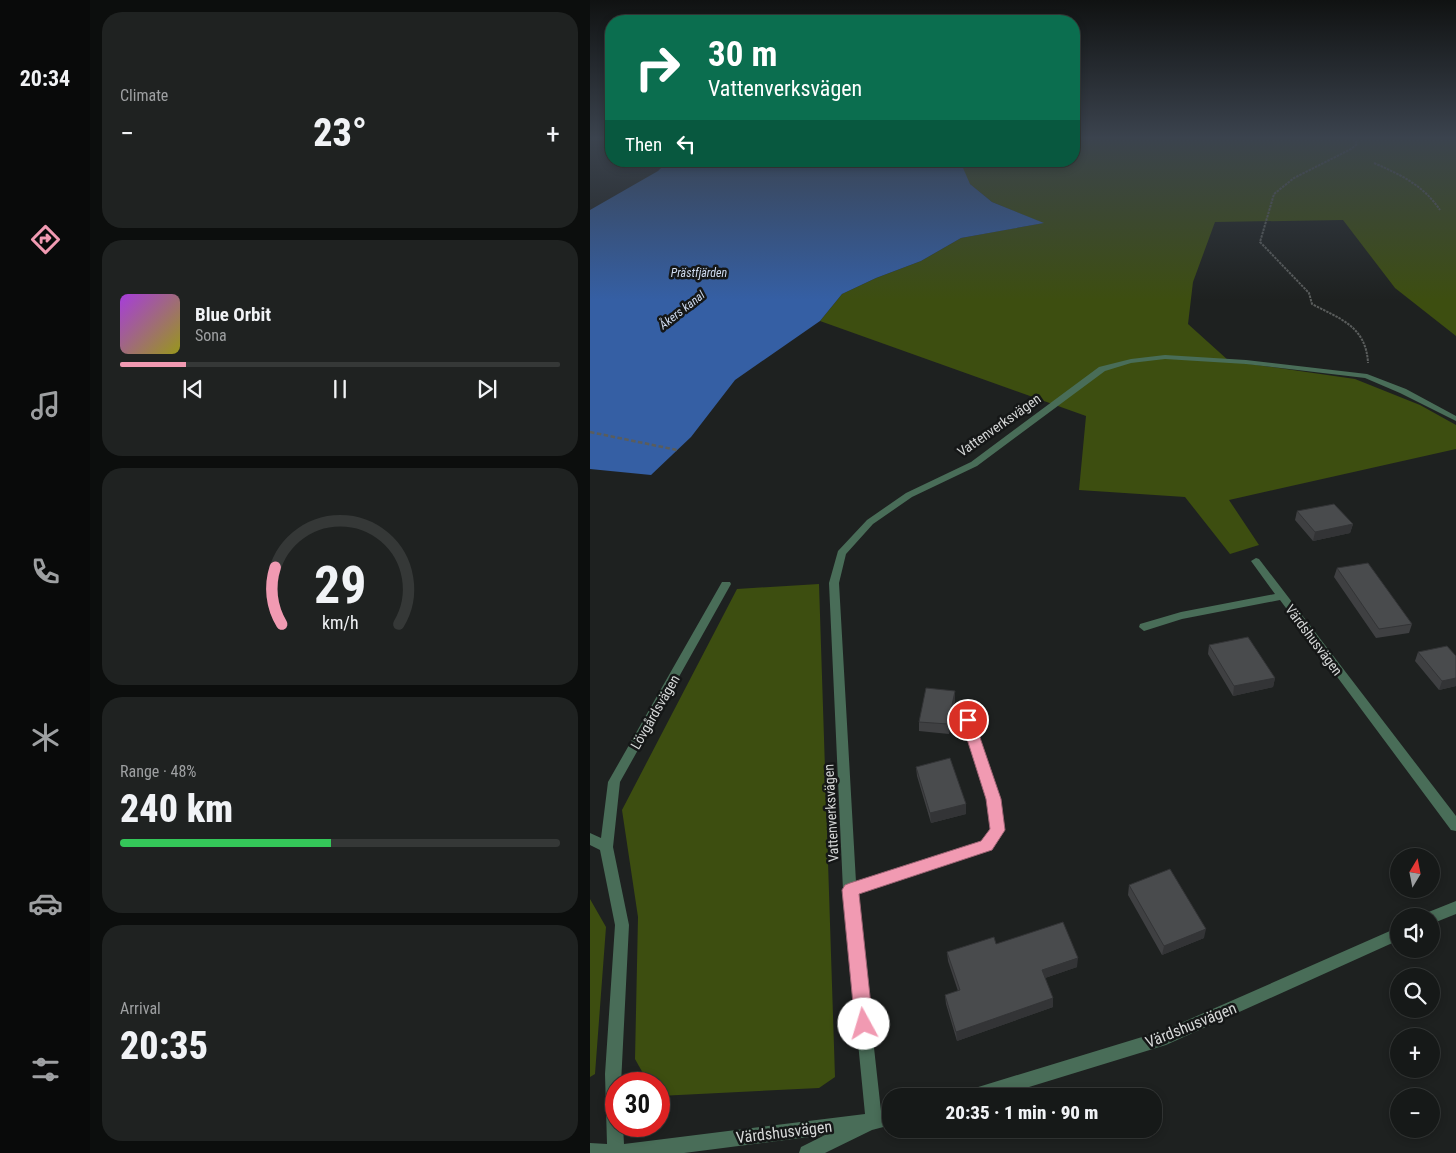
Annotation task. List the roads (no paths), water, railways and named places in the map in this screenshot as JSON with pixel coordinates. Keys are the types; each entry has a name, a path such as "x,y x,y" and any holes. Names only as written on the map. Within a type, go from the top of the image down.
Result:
{"street":[{"name":"Vattenverksvägen","path":"874,1121 850,890 834,583 841,553 870,522 909,495 974,464 1102,369 1121,363 1165,357 1246,362 1367,376 1403,391 1456,419"},
{"name":"Värdshusvägen","path":"1256,561 1456,826"},
{"name":"Lövgårdsvägen","path":"616,1153 613,1074 622,925 606,847 614,782 726,584"},
{"name":"Värdshusvägen","path":"1144,627 1181,616 1282,596"},
{"path":"850,890 986,846 998,830 993,799 968,720"},
{"path":"590,839 606,847"},
{"path":"1440,914 1456,907"},
{"name":"Värdshusvägen","path":"1001,1088 1166,1037 1390,937"},
{"name":"Värdshusvägen","path":"590,1151 616,1153 882,1119"},
{"path":"807,1153 874,1121"}],"water":[{"name":"Prästfjärden","path":"622,192 980,192 992,202 1044,223 961,238 921,261 876,278 842,294 820,321 735,380 691,437 651,475 590,469 590,210"}],"water label":[{"name":"Åkers kanal","path":"682,310"}]}
